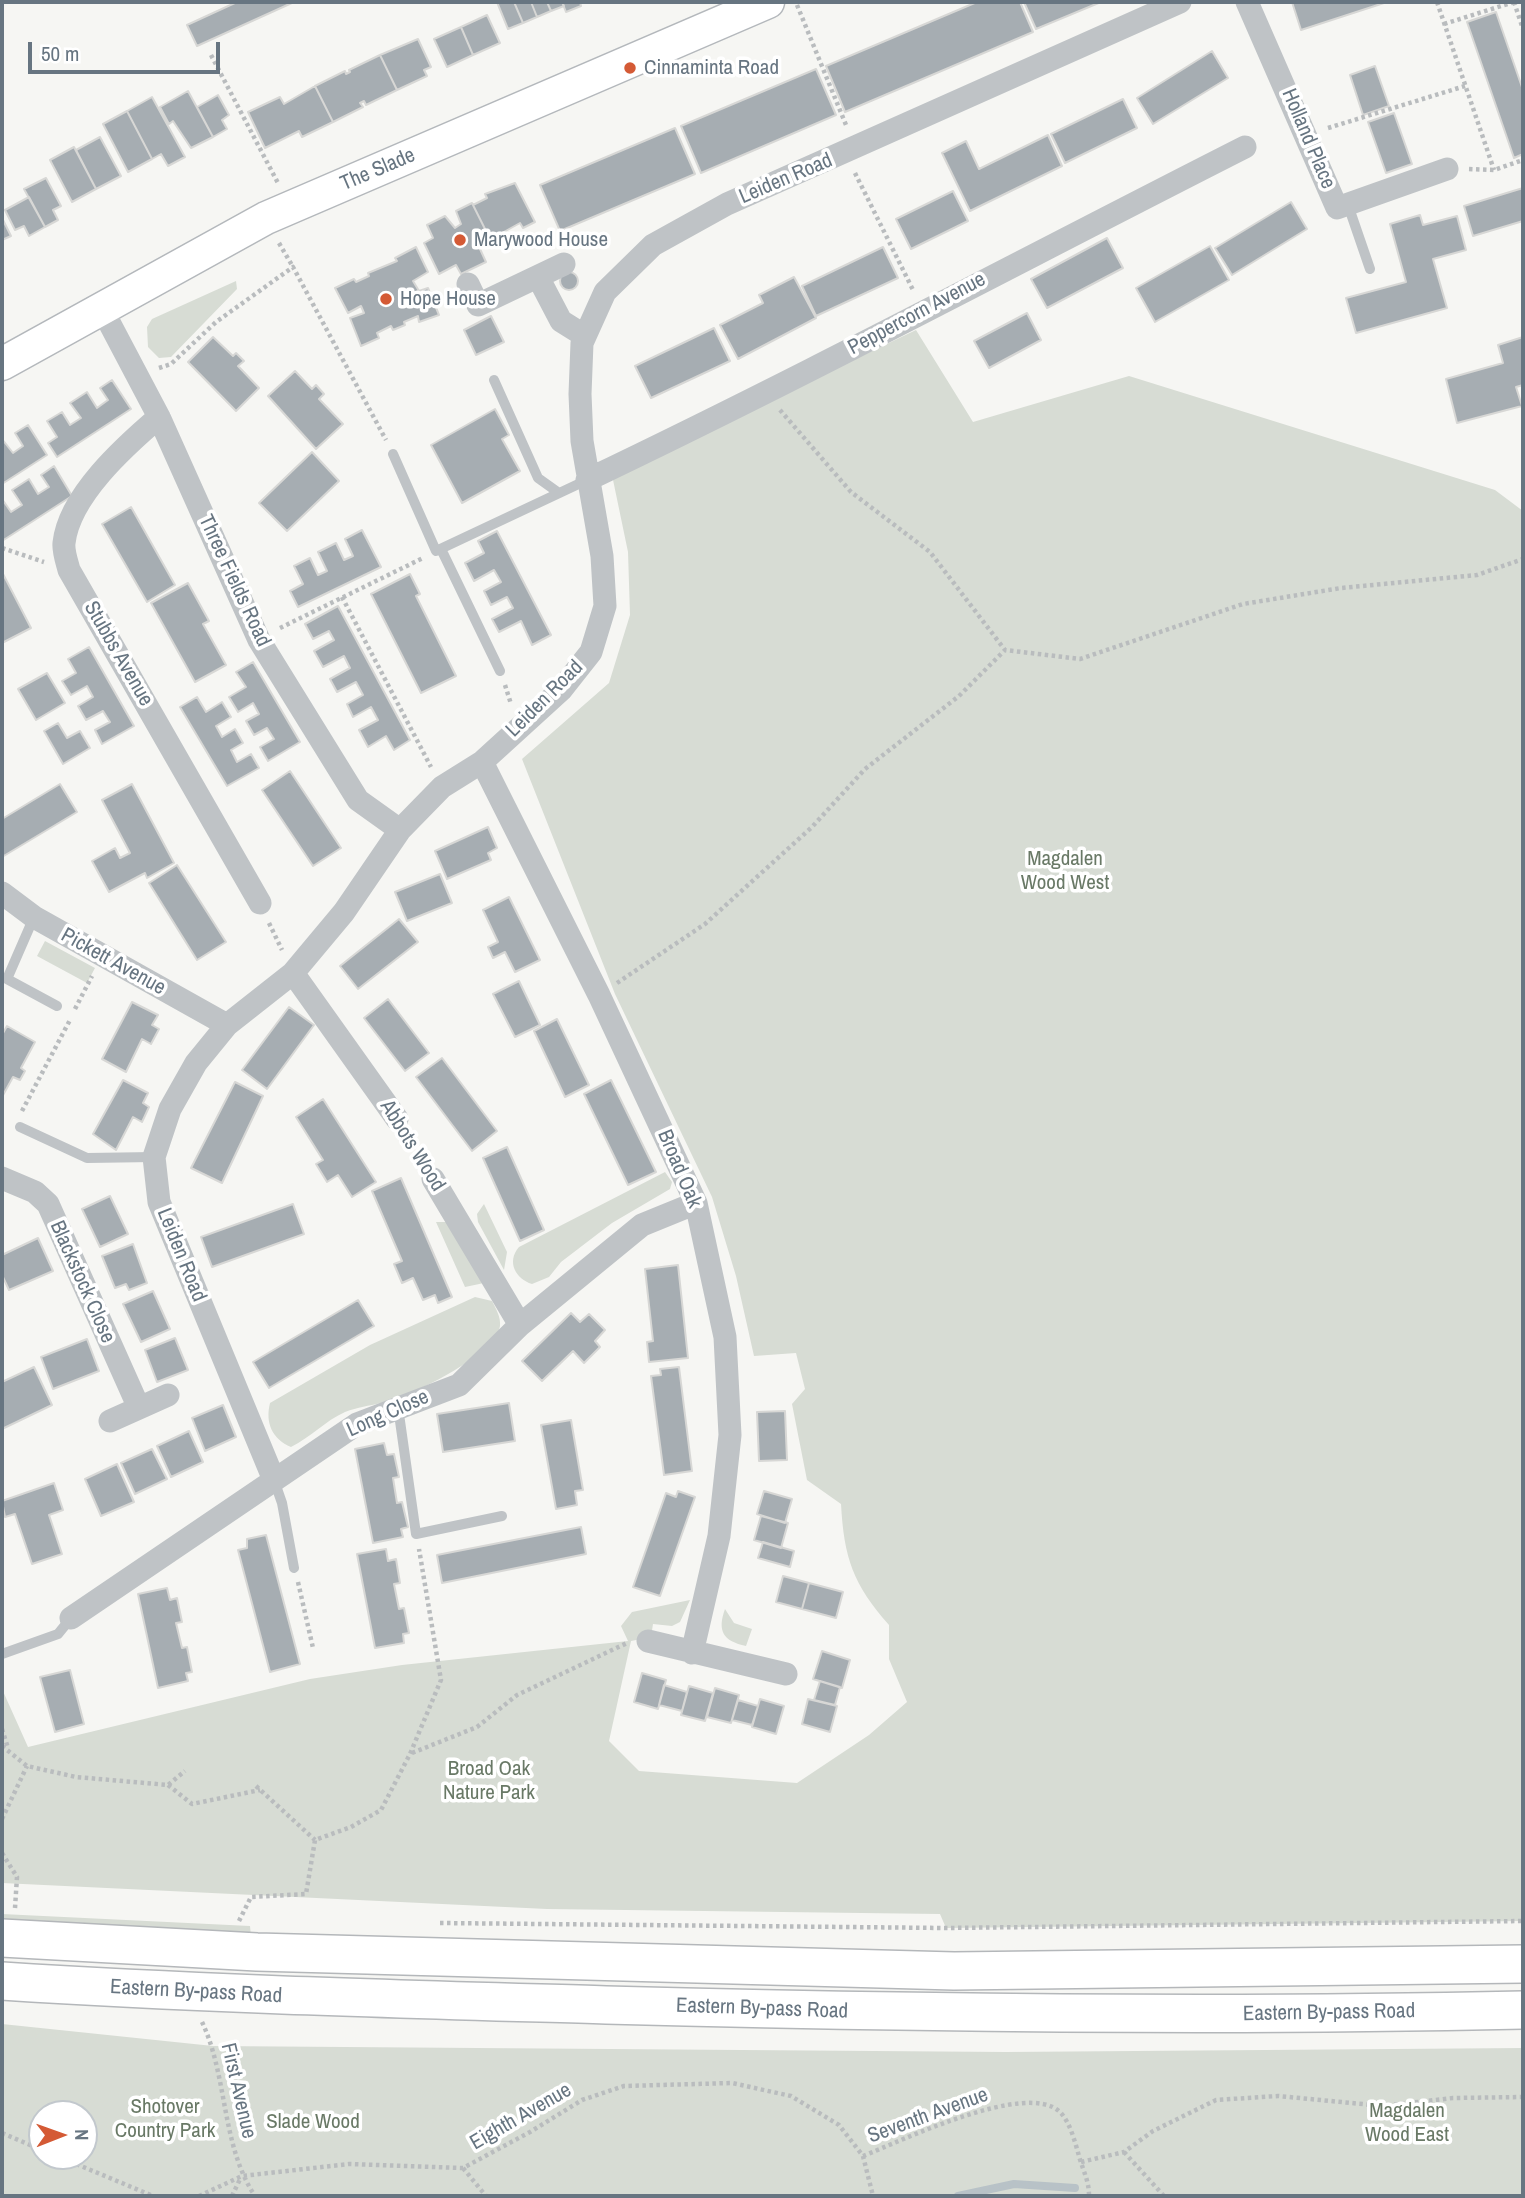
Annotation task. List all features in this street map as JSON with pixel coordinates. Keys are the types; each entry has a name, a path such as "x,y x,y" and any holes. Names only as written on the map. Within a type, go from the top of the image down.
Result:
{"highway":[{"name":"Eastern By-pass Road","path":"9,1923 257,1952 954,1971 1523,1964"},
{"name":"Eastern By-pass Road","path":"2,1981 188,1993 954,2014 1352,2014 1523,2010"}],"main road":[{"name":"The Slade","path":"2,364 101,307 292,206 783,3"}],"street":[{"name":"Leiden Road","path":"274,1480 159,1202 154,1157 170,1109 189,1074 227,1026 293,973 344,912 400,830 442,787 482,762 519,725 561,690 591,652 605,606 602,556 587,480 580,394 585,335 605,292 653,245 727,204 1180,2"},
{"name":"Holland Place","path":"1247,2 1307,132 1338,208 1447,169"},
{"name":"Peppercorn Avenue","path":"587,480 766,394 923,310 1245,147"},
{"path":"468,284 478,305 564,264"},
{"path":"538,277 561,321 585,335"},
{"name":"Three Fields Road","path":"101,307 159,417 259,640 358,800 400,830"},
{"name":"Stubbs Avenue","path":"159,417 113,456 72,516 64,544 69,570 260,903"},
{"name":"Broad Oak","path":"482,762 598,995 696,1203 725,1337 730,1435 719,1536 692,1653"},
{"name":"Pickett Avenue","path":"2,893 34,917 227,1026"},
{"name":"Abbots Wood","path":"293,973 397,1119"},
{"name":"Blackstock Close","path":"2,1178 35,1192 48,1204 139,1408"},
{"name":"Abbots Wood","path":"433,1179 520,1325"},
{"name":"Long Close","path":"71,1618 356,1423 459,1385 520,1325 642,1225 696,1203"},
{"path":"110,1421 168,1395"},
{"path":"648,1641 786,1674"}],"lane":[{"path":"1348,205 1370,269"},
{"path":"495,380 538,478 559,493"},
{"path":"393,454 500,671"},
{"path":"439,550 587,480"},
{"path":"34,917 7,979 57,1006"},
{"path":"20,1127 87,1158 154,1157"},
{"path":"398,1407 416,1534 502,1516"},
{"path":"274,1480 282,1503 294,1568"},
{"path":"2,1654 58,1634 71,1618"}],"path":[{"path":"1437,2 1494,170"},
{"path":"1444,24 1514,2 1523,29"},
{"path":"783,3 923,310"},
{"path":"211,55 292,206"},
{"path":"1307,132 1361,120 1465,86"},
{"path":"1447,169 1494,170 1523,160"},
{"path":"135,375 171,364 216,322 293,267 393,454"},
{"path":"766,394 851,492 930,552 1005,650 1080,659 1243,604 1341,588 1477,575 1523,559"},
{"path":"2,548 69,570"},
{"path":"259,640 439,550"},
{"path":"342,597 442,787"},
{"path":"598,995 705,924 812,827 865,769 959,696 1005,650"},
{"path":"500,671 519,725"},
{"path":"260,903 293,973"},
{"path":"20,1127 20,1117 102,957"},
{"name":"Abbots Wood","path":"397,1119 433,1179"},
{"path":"316,1840 351,1827 381,1810 410,1754 441,1680 416,1534"},
{"path":"294,1568 313,1648"},
{"path":"410,1754 477,1727 517,1695 563,1673 631,1641 648,1641"},
{"path":"2,1729 8,1749"},
{"path":"2,1746 27,1766 76,1777 168,1785 192,1804 258,1788 316,1840"},
{"path":"2,1819 27,1766"},
{"path":"168,1785 185,1771"},
{"path":"239,1921 251,1897 306,1894 316,1840"},
{"path":"2,1853 16,1877 9,1923"},
{"path":"2,1908 9,1923"},
{"path":"9,1923 29,1909"},
{"path":"225,1920 248,1922"},
{"path":"436,1923 946,1928 1523,1921"},
{"name":"First Avenue","path":"188,1993 213,2046 242,2176 255,2196"},
{"name":"Eighth Avenue","path":"199,2196 242,2176 349,2164 463,2168 582,2100 624,2086 732,2083 791,2096 839,2124 863,2156"},
{"path":"1089,2196 1089,2180 1081,2162 1124,2152 1153,2130 1216,2100 1278,2096 1383,2106 1453,2098 1523,2097"},
{"name":"Seventh Avenue","path":"873,2196 863,2156 977,2112 1023,2101 1044,2102 1060,2112 1074,2137 1081,2162"},
{"path":"2,2133 28,2144"},
{"path":"1124,2152 1164,2196"},
{"path":"463,2168 486,2196"},
{"path":"91,2170 153,2196"},
{"path":"232,2196 242,2176"}],"green space":[{"path":"236,281 237,289 171,357 159,358 148,347 147,327 152,319"},
{"name":"Magdalen Wood West","path":"916,330 973,422 1129,376 1495,490 1523,511 1523,1921 946,1928 940,1914 547,1909 2,1883 2,1689 28,1747 310,1679 402,1665 628,1641 621,1626 632,1612 690,1600 680,1622 672,1626 653,1624 651,1637 631,1641 609,1741 639,1771 797,1783 869,1735 907,1702 889,1659 889,1625 859,1583 848,1555 841,1504 807,1480 792,1404 805,1389 796,1353 754,1356 736,1276 712,1197 615,994 522,759 609,683 630,615 628,552 612,475"},
{"path":"45,941 95,968 87,983 37,956"},
{"path":"665,1172 672,1182 670,1189 612,1223 561,1262 549,1277 532,1284 517,1274 513,1258 519,1247"},
{"path":"484,1204 507,1252 504,1270 478,1222 477,1214"},
{"path":"436,1222 450,1222 484,1283 465,1287"},
{"path":"475,1297 492,1301 500,1326 495,1338 468,1362 411,1393 345,1412 291,1447 279,1440 271,1430 268,1417 270,1403 370,1345"},
{"path":"725,1609 734,1623 752,1629 746,1646 732,1641 724,1634 722,1623"},
{"path":"2,1914 250,1926 251,1936 2,1923"},
{"name":"Shotover Country Park","path":"2,2024 213,2046 1006,2052 1523,2048 1523,2196 2,2196"}],"building":[{"path":"237,2 294,2 197,46 187,25"},
{"path":"497,2 514,2 523,23 508,29"},
{"path":"514,2 531,2 537,17 523,23"},
{"path":"531,2 547,2 551,11 537,17"},
{"path":"547,2 562,2 564,6 551,11"},
{"path":"562,2 580,2 581,6 566,12"},
{"path":"977,2 1020,2 1033,32 845,112 826,66"},
{"path":"1024,2 1101,2 1036,29"},
{"path":"1292,2 1387,2 1301,30"},
{"path":"1496,12 1523,90 1523,154 1514,158 1467,22"},
{"path":"487,15 500,43 473,55 461,27"},
{"path":"461,27 473,55 447,67 434,39"},
{"path":"418,39 431,67 424,70 427,76 397,90 380,55"},
{"path":"1212,51 1228,78 1153,124 1137,98"},
{"path":"380,55 397,90 366,105 364,101 360,103 363,107 333,122 315,86 345,71 346,74"},
{"path":"1375,66 1389,106 1363,115 1350,75"},
{"path":"816,69 836,115 701,173 681,126"},
{"path":"315,86 333,122 302,137 299,131 265,148 248,112 280,97 284,104"},
{"path":"188,91 213,137 191,148 173,121 169,124 160,107"},
{"path":"218,95 229,115 222,120 227,129 213,137 197,107"},
{"path":"152,97 185,157 168,166 161,154 152,159 127,111"},
{"path":"1123,99 1137,128 1065,163 1051,134"},
{"path":"127,111 152,159 128,172 103,124"},
{"path":"1394,113 1412,164 1386,173 1368,122"},
{"path":"675,128 695,174 560,231 540,185"},
{"path":"1048,135 1062,166 970,211 942,153 966,141 979,169"},
{"path":"100,137 121,176 96,189 76,150"},
{"path":"74,147 96,189 72,202 50,160"},
{"path":"46,178 61,206 53,210 58,220 45,227 24,189"},
{"path":"515,183 535,222 523,228 520,223 502,233 504,237 492,243 473,205 487,198 485,194"},
{"path":"1523,188 1523,221 1473,236 1464,206"},
{"path":"953,191 968,221 911,249 896,219"},
{"path":"29,197 45,227 29,236 24,226 15,230 5,210"},
{"path":"1291,202 1307,229 1232,275 1215,248"},
{"name":"Marywood House","path":"472,203 492,243 480,249 486,262 461,274 456,265 439,274 424,243 433,238 427,225 445,216 455,228 461,224 456,211"},
{"path":"1420,215 1423,225 1457,216 1466,250 1433,259 1447,308 1356,333 1346,298 1406,282 1390,224"},
{"path":"2,218 11,236 2,240"},
{"path":"1107,238 1123,268 1047,308 1031,279"},
{"path":"1210,246 1229,280 1155,322 1136,288"},
{"name":"Hope House","path":"416,247 428,272 413,281 419,291 428,288 439,315 419,322 418,316 393,330 391,326 377,333 379,338 361,346 350,318 364,313 361,306 348,313 335,288 354,279 356,282 369,276 368,273 397,261 395,258"},
{"path":"883,247 898,278 816,316 802,286"},
{"path":"565,272 573,272 578,281 576,288 565,290 560,285 560,277"},
{"path":"794,277 816,318 738,359 720,325 763,303 759,295"},
{"path":"1027,313 1041,340 989,368 974,341"},
{"path":"491,316 504,342 476,355 464,330"},
{"path":"714,328 730,361 651,398 635,366"},
{"path":"213,337 233,356 236,353 244,361 238,366 259,388 236,411 188,362"},
{"path":"1523,337 1523,385 1516,387 1522,406 1457,423 1446,379 1503,363 1498,345"},
{"path":"295,371 312,389 316,385 324,394 319,399 343,424 316,449 268,396"},
{"path":"112,380 131,409 57,457 48,443 57,437 47,421 62,412 70,425 81,418 70,403 87,392 97,408 108,400 100,388"},
{"path":"495,409 509,435 502,439 520,471 462,503 431,445"},
{"path":"28,425 47,455 2,484 2,439 13,453 23,446 15,433"},
{"path":"312,452 339,481 287,531 259,503"},
{"path":"54,466 72,496 2,541 2,499 11,512 22,505 12,490 29,479 38,494 49,487 41,475"},
{"path":"131,507 175,585 147,602 102,524"},
{"path":"362,530 381,567 298,607 290,591 303,584 294,566 310,558 318,575 327,571 318,552 336,543 344,560 353,556 345,539"},
{"path":"497,531 551,635 532,645 521,621 499,632 492,619 513,608 507,597 491,605 484,591 501,582 494,570 474,581 465,563 484,553 478,541"},
{"path":"2,572 31,628 2,643"},
{"path":"410,574 420,594 416,596 456,676 421,693 371,594"},
{"path":"188,583 209,621 203,624 226,665 195,682 151,603"},
{"path":"338,606 410,740 394,750 386,736 368,747 359,730 378,720 371,707 353,717 347,704 363,695 356,682 337,692 330,679 350,668 344,656 323,667 314,651 334,640 329,631 313,639 305,624"},
{"path":"89,647 134,726 102,744 95,730 110,722 103,711 86,720 78,706 93,697 87,686 71,695 62,681 76,673 68,659"},
{"path":"253,662 300,742 268,761 260,747 274,739 267,728 254,735 246,721 259,714 253,703 238,712 229,697 246,687 236,672"},
{"path":"47,673 65,703 36,720 18,689"},
{"path":"197,697 206,712 222,702 231,717 216,726 222,737 235,729 243,743 231,750 237,762 251,754 259,768 227,786 180,707"},
{"path":"58,723 67,738 80,731 90,748 63,764 44,731"},
{"path":"290,771 341,848 313,866 262,790"},
{"path":"60,784 77,812 2,857 2,819"},
{"path":"132,784 174,863 147,878 145,873 109,892 92,861 115,848 120,858 130,853 102,800"},
{"path":"488,827 497,848 488,853 491,860 447,879 435,851"},
{"path":"177,865 226,942 197,960 149,883"},
{"path":"440,874 452,903 407,921 395,892"},
{"path":"509,897 540,960 515,972 505,952 493,958 488,947 498,942 483,910"},
{"path":"399,919 418,942 358,989 340,966"},
{"path":"519,981 540,1025 515,1037 493,994"},
{"path":"388,999 429,1053 405,1071 364,1018"},
{"path":"132,1002 158,1015 152,1025 159,1029 151,1044 142,1039 126,1072 102,1059"},
{"path":"289,1007 314,1025 267,1089 242,1070"},
{"path":"557,1019 589,1085 565,1097 534,1031"},
{"path":"7,1026 35,1042 21,1068 25,1071 20,1080 13,1077 2,1097 2,1035"},
{"path":"442,1058 497,1131 472,1151 416,1077"},
{"path":"123,1080 148,1093 143,1103 149,1107 142,1122 133,1117 116,1150 93,1134"},
{"path":"611,1080 656,1172 628,1185 584,1094"},
{"path":"235,1082 263,1096 222,1183 191,1168"},
{"path":"323,1099 376,1182 352,1197 338,1175 327,1182 316,1164 323,1160 296,1117"},
{"path":"507,1147 544,1230 520,1241 483,1158"},
{"path":"401,1178 452,1297 438,1303 435,1295 423,1300 413,1278 402,1283 394,1264 402,1261 372,1191"},
{"path":"110,1196 128,1234 100,1247 82,1209"},
{"path":"293,1204 304,1234 212,1267 201,1237"},
{"path":"38,1238 53,1271 9,1290 2,1275 2,1255"},
{"path":"133,1244 147,1283 129,1290 126,1284 115,1288 102,1256"},
{"path":"678,1265 688,1358 649,1362 647,1342 653,1341 645,1269"},
{"path":"153,1291 170,1329 141,1342 123,1304"},
{"path":"358,1300 374,1326 269,1388 253,1362"},
{"path":"571,1313 580,1322 589,1314 605,1330 595,1341 600,1347 584,1363 573,1351 542,1381 522,1361"},
{"path":"175,1338 188,1370 157,1382 145,1350"},
{"path":"87,1339 99,1371 53,1389 41,1357"},
{"path":"34,1367 52,1405 2,1429 2,1382"},
{"path":"679,1367 692,1471 664,1475 651,1376 661,1375 660,1369"},
{"path":"509,1403 515,1441 443,1452 437,1414"},
{"path":"223,1405 236,1437 205,1451 192,1418"},
{"path":"785,1411 787,1460 759,1461 757,1412"},
{"path":"571,1420 583,1490 575,1491 577,1505 556,1509 541,1425"},
{"path":"189,1431 203,1462 171,1477 157,1446"},
{"path":"384,1443 387,1455 394,1454 399,1477 393,1478 397,1503 402,1502 408,1527 401,1529 403,1537 373,1543 355,1449"},
{"path":"152,1449 167,1479 135,1494 121,1463"},
{"path":"117,1464 134,1502 101,1516 85,1479"},
{"path":"54,1483 63,1510 49,1515 62,1554 32,1564 15,1514 5,1517 2,1501"},
{"path":"678,1491 695,1497 660,1596 633,1587 666,1493 676,1497"},
{"path":"764,1491 792,1499 785,1523 757,1514"},
{"path":"761,1516 788,1523 781,1548 754,1540"},
{"path":"581,1527 586,1554 442,1583 437,1555"},
{"path":"266,1535 300,1664 270,1672 238,1550 247,1548 247,1539"},
{"path":"763,1542 794,1551 790,1567 758,1558"},
{"path":"386,1549 388,1561 396,1559 400,1583 394,1584 399,1609 404,1608 409,1633 403,1634 404,1643 375,1648 357,1554"},
{"path":"783,1576 809,1583 802,1609 776,1602"},
{"path":"809,1583 843,1592 836,1618 802,1609"},
{"path":"167,1588 170,1600 177,1598 182,1622 176,1623 182,1648 187,1647 192,1672 186,1673 188,1681 158,1688 138,1594"},
{"path":"822,1651 850,1660 842,1688 813,1679"},
{"path":"70,1670 84,1724 55,1732 40,1677"},
{"path":"642,1673 666,1680 658,1709 634,1702"},
{"path":"820,1681 840,1687 835,1705 814,1700"},
{"path":"664,1685 687,1692 682,1711 659,1705"},
{"path":"689,1686 713,1693 705,1721 681,1715"},
{"path":"715,1688 739,1695 731,1723 707,1717"},
{"path":"760,1699 784,1706 776,1734 752,1727"},
{"path":"808,1699 837,1706 830,1732 802,1724"},
{"path":"738,1700 758,1706 752,1725 732,1720"}],"waterway":[{"path":"958,2196 1014,2184 1075,2188"}],"place":[{"name":"Cinnaminta Road","path":"630,68"},
{"name":"Marywood House","path":"460,240"},
{"name":"Hope House","path":"386,299"}],"park label":[{"name":"Broad Oak Nature Park","path":"489,1781"},
{"name":"Slade Wood","path":"313,2122"},
{"name":"Magdalen Wood East","path":"1407,2123"}]}
